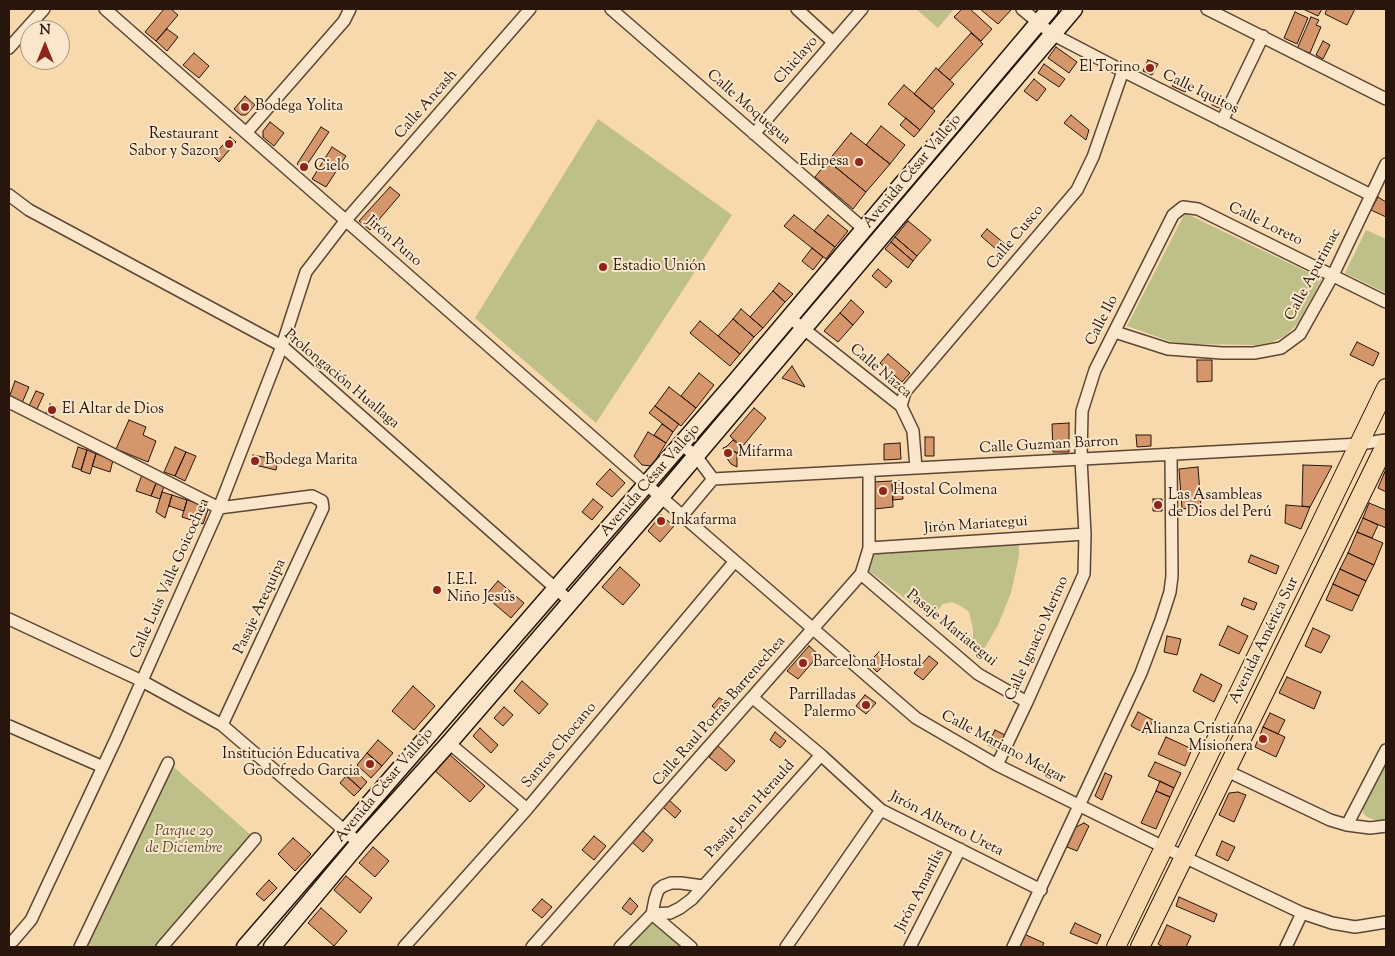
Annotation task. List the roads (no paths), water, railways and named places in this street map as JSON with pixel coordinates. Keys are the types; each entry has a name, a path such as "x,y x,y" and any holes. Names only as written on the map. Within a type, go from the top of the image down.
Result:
{"main road":[{"name":"Avenida César Vallejo","path":"272,947 359,843 449,743 696,456 865,230 1050,9"},
{"name":"Avenida César Vallejo","path":"245,947 682,445 900,213 1074,9"},
{"path":"888,202 900,213"},
{"name":"Avenida América Sur","path":"1116,947 1386,388"},
{"name":"Avenida América Sur","path":"1140,947 1386,444"}],"street":[{"path":"9,48 44,9"},
{"name":"Jirón Puno","path":"105,9 661,497"},
{"path":"246,132 344,21 350,9"},
{"name":"Calle Ancash","path":"346,220 530,9"},
{"name":"Calle Moquegua","path":"611,9 865,230"},
{"path":"797,9 834,42"},
{"name":"Chiclayo","path":"754,134 862,9"},
{"name":"Calle Iquitos","path":"1022,9 1052,34 1372,195"},
{"path":"1207,9 1386,99"},
{"path":"1222,120 1262,36"},
{"name":"Calle Cusco","path":"901,406 905,392 1077,190 1093,157 1123,71"},
{"name":"Calle Apurimac","path":"1115,332 1168,349 1254,353 1281,348 1300,334 1333,275 1386,164"},
{"name":"Prolongación Huallaga","path":"9,196 29,210 282,346 571,602"},
{"name":"Calle Loreto","path":"1183,207 1198,209 1386,302"},
{"name":"Calle Ilo","path":"1082,459 1082,411 1095,370 1173,215 1183,207"},
{"name":"Calle Luis Valle Goicochea","path":"9,942 13,941 31,920 220,508 282,346 306,272 346,220"},
{"name":"Calle Nazca","path":"796,323 901,406 913,431 916,468"},
{"path":"9,402 220,508"},
{"name":"Calle Guzman Barron","path":"713,479 1360,444 1386,440"},
{"path":"682,445 696,456 713,479 682,516"},
{"path":"1013,947 1141,673 1170,592 1172,576 1171,454"},
{"name":"Calle Ignacio Merino","path":"997,765 1084,574 1085,534 1082,459"},
{"name":"Calle Raul Porras Barrenechea","path":"532,947 861,574 868,548 869,472"},
{"name":"Pasaje Arequipa","path":"220,508 312,496 322,501 323,508 222,726"},
{"name":"Calle Mariano Melgar","path":"661,497 916,718 997,765 1164,848 1302,913 1332,923 1355,927 1386,922"},
{"name":"Jirón Mariategui","path":"868,548 1085,534"},
{"name":"Santos Chocano","path":"404,947 527,809 735,562"},
{"name":"Pasaje Mariategui","path":"861,574 978,674 1027,702"},
{"path":"9,619 142,681 222,726 359,843"},
{"name":"Jirón Alberto Ureta","path":"753,698 821,754 882,810 1041,890"},
{"path":"9,726 103,766"},
{"path":"449,743 527,809"},
{"path":"1347,825 1386,750"},
{"name":"Pasaje Jean Herauld","path":"652,914 670,913 692,899 821,754"},
{"path":"80,947 168,763"},
{"path":"1227,771 1330,820 1347,825 1370,828 1386,826"},
{"path":"786,947 882,810"},
{"path":"162,947 255,839"},
{"name":"Jirón Amarilis","path":"910,947 960,849"},
{"path":"620,947 652,914 658,890 663,886 671,883 681,883 703,886"},
{"path":"1286,947 1302,913"},
{"path":"652,914 691,947"}],"place":[{"name":"El Torino","path":"1150,68"},
{"name":"Bodega Yolita","path":"245,107"},
{"name":"Restaurant Sabor y Sazon","path":"229,144"},
{"name":"Edipesa","path":"859,162"},
{"name":"Cielo","path":"304,167"},
{"name":"Estadio Unión","path":"603,267"},
{"name":"El Altar de Dios","path":"52,410"},
{"name":"Mifarma","path":"728,453"},
{"name":"Bodega Marita","path":"255,461"},
{"name":"Hostal Colmena","path":"883,491"},
{"name":"Las Asambleas de Dios del Perú","path":"1158,505"},
{"name":"Inkafarma","path":"661,521"},
{"name":"I.E.I. Niño Jesús","path":"437,590"},
{"name":"Barcelona Hostal","path":"803,663"},
{"name":"Parrilladas Palermo","path":"866,705"},
{"name":"Alianza Cristiana Misionera","path":"1263,739"},
{"name":"Institución Educativa Godofredo Garcia","path":"370,764"}],"park label":[{"name":"Parque 29 de Diciembre","path":"184,840"}]}
